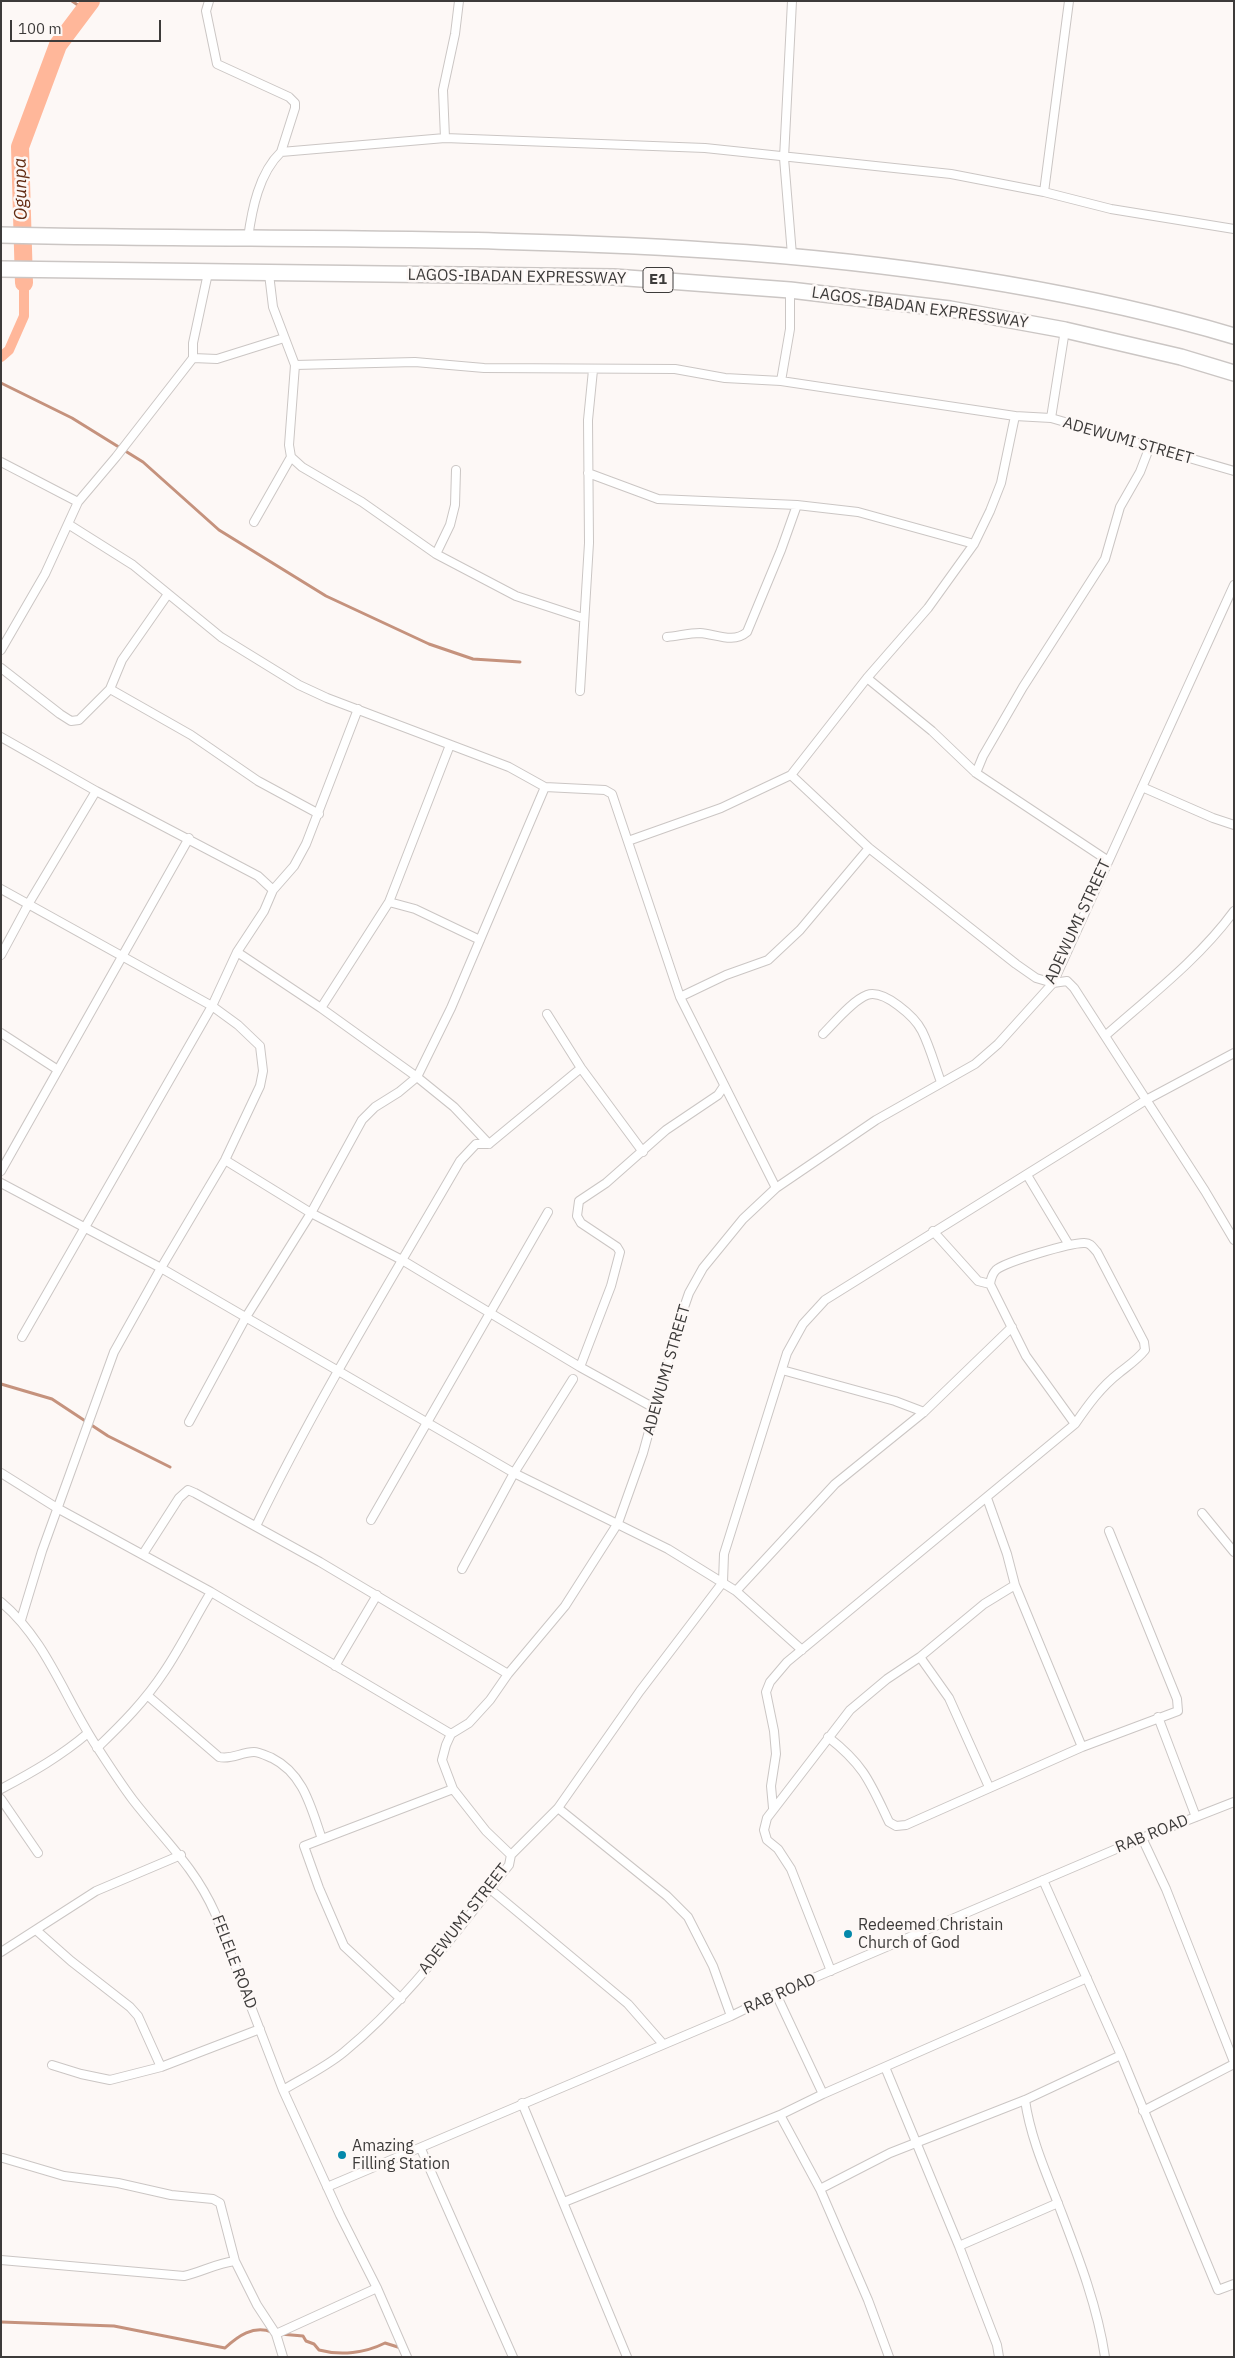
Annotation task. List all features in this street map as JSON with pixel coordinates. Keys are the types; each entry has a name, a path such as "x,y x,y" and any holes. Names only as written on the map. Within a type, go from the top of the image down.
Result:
{"highway":[{"name":"LAGOS-IBADAN EXPRESSWAY","path":"1,235 594,244 792,255 966,276 1175,318 1234,336"},
{"name":"LAGOS-IBADAN EXPRESSWAY","path":"1,269 269,274 614,277 790,290 950,309 1065,330 1181,357 1234,373"}],"street":[{"path":"209,1 206,11 217,64 290,96 295,108 281,152 272,160 253,208 248,238"},
{"path":"445,138 443,90 455,34 458,1"},
{"path":"792,1 784,158 792,255"},
{"path":"1044,192 1069,1"},
{"path":"281,152 445,138 705,148 784,158 950,174 1044,192 1111,209 1234,229"},
{"path":"1,650 45,574 78,502 125,446 193,358 193,343 208,273"},
{"path":"269,274 273,308 296,365 289,445 291,457 302,467 362,502 436,554 516,596 583,618"},
{"path":"781,381 790,329 790,290"},
{"name":"ADEWUMI STREET","path":"1065,330 1051,418 1234,471"},
{"path":"193,358 217,359 284,338"},
{"path":"296,365 415,362 484,368 674,369 725,378 781,381 1015,416 1051,418"},
{"path":"580,691 589,543 588,420 593,370"},
{"path":"628,841 721,808 791,775 867,678 928,608 974,544 1002,483 1015,416"},
{"path":"976,773 982,756 1023,687 1105,559 1120,507 1140,472 1150,446"},
{"path":"254,522 291,457"},
{"path":"1,462 78,502"},
{"path":"436,554 450,525 454,505 456,470"},
{"path":"588,473 658,499 797,505 858,512 974,544"},
{"path":"667,637 699,633 740,638 747,632 782,550 797,505"},
{"path":"68,524 133,565 241,650 299,685 327,698 509,767 545,787 605,790 612,794 680,997 776,1188"},
{"name":"ADEWUMI STREET","path":"283,2090 343,2053 401,1999 509,1865 511,1855 486,1831 453,1790 442,1760 451,1734 469,1723 490,1700 508,1674 565,1606 618,1523 633,1486 680,1318 689,1293 703,1268 743,1219 776,1188 876,1120 975,1064 998,1044 1052,984 1234,585"},
{"path":"1,668 71,721 80,720 110,689 122,660 168,594"},
{"path":"867,678 932,731 976,773 1107,860"},
{"path":"110,689 191,735 258,781 319,814"},
{"path":"22,1337 212,1006 237,952 264,911 274,890 294,866 319,814 358,709"},
{"path":"3,741 189,838 258,876 274,890"},
{"path":"321,1008 389,902 450,745"},
{"path":"791,775 869,848 1016,964 1036,978 1052,984 1067,981 1074,988 1205,1191 1234,1240"},
{"path":"189,1422 246,1317 311,1213 362,1120 374,1107 399,1092 417,1077 451,1008 545,787"},
{"path":"1142,787 1234,825"},
{"path":"1,955 96,791"},
{"path":"1,1171 121,955 189,838"},
{"path":"680,997 726,975 768,960 800,930 869,848"},
{"path":"1,889 212,1006 238,1025 260,1046 262,1059 260,1086 225,1160 114,1352 58,1508 21,1620"},
{"path":"389,902 415,909 480,940"},
{"path":"1105,1036 1183,966 1222,928 1234,911"},
{"path":"237,952 321,1008 417,1077 454,1106 489,1144"},
{"path":"823,1034 861,998 870,994 881,995 901,1008 921,1030 941,1082"},
{"path":"547,1014 581,1068 643,1152"},
{"path":"1,1033 58,1070"},
{"path":"511,1855 558,1808 640,1691 723,1582 724,1554 787,1353 804,1324 825,1300 1146,1100 1234,1053"},
{"path":"256,1526 290,1457 337,1370 460,1161 476,1144 489,1144 581,1068"},
{"path":"580,1367 611,1286 620,1252 617,1247 582,1223 576,1216 579,1201 606,1183 666,1130 718,1095 724,1086"},
{"path":"225,1160 311,1213 402,1260 436,1282 490,1311 580,1367 656,1409"},
{"path":"1027,1175 1070,1245"},
{"path":"1,1183 161,1268 514,1473 668,1548 736,1591 802,1650"},
{"path":"371,1520 548,1212"},
{"path":"933,1231 978,1281 990,1284"},
{"path":"772,1808 771,1786 776,1754 774,1731 766,1692 770,1682 786,1662 988,1498 1075,1424 1097,1393 1119,1373 1135,1362 1145,1350 1144,1342 1097,1252 1090,1244 1070,1245 1000,1268 991,1276 990,1284 1026,1356 1075,1424"},
{"path":"736,1591 836,1484 924,1412 1012,1327"},
{"path":"782,1370 895,1401 924,1412"},
{"path":"462,1569 514,1473 573,1379"},
{"path":"1,1473 58,1508 211,1592 451,1734"},
{"path":"143,1554 179,1498 188,1490 203,1495 377,1595 508,1674"},
{"path":"988,1498 1008,1554 1015,1585 1082,1747"},
{"path":"1202,1513 1234,1552"},
{"path":"828,1737 850,1754 867,1775 889,1822 896,1826 906,1825 1082,1747 1178,1712 1177,1699 1109,1531"},
{"path":"830,1971 791,1869 778,1849 767,1840 764,1830 767,1818 772,1808 850,1710 887,1679 920,1657 984,1604 1015,1585"},
{"path":"97,1748 148,1695 211,1592"},
{"path":"335,1666 377,1595"},
{"name":"FELELE ROAD","path":"1,1602 21,1620 70,1697 97,1748 133,1800 181,1855 210,1902 283,2090 327,2187 378,2288 407,2357"},
{"path":"920,1657 949,1698 989,1787"},
{"path":"148,1695 219,1757 228,1759 254,1752 268,1756 292,1770 307,1799 322,1839"},
{"path":"1158,1718 1196,1817"},
{"path":"1,1789 45,1766 88,1733"},
{"path":"401,1999 353,1956 337,1933 304,1846 453,1790"},
{"path":"1,1799 38,1853"},
{"name":"RAB ROAD","path":"327,2187 731,2016 776,1994 1043,1880 1234,1802"},
{"path":"558,1808 667,1896 688,1917 713,1966 731,2016"},
{"path":"1142,1838 1166,1889 1234,2063 1143,2111"},
{"path":"1,1952 96,1892 181,1855"},
{"path":"1043,1880 1087,1978 1218,2290 1234,2284"},
{"path":"490,1889 628,2004 663,2044"},
{"path":"36,1930 71,1961 130,2007 138,2016 161,2067"},
{"path":"564,2202 780,2115 823,2094 1087,1978"},
{"path":"776,1994 823,2094"},
{"path":"52,2065 110,2080 161,2067 260,2029"},
{"path":"820,2189 915,2142 1025,2100 1120,2056"},
{"path":"885,2067 959,2246 997,2345 999,2357"},
{"path":"1025,2100 1033,2135 1101,2326 1105,2357"},
{"path":"522,2104 627,2357"},
{"path":"780,2115 820,2189 868,2300 889,2357"},
{"path":"420,2149 513,2357"},
{"path":"3,2158 64,2176 118,2183 171,2195 213,2199 220,2203 224,2210 235,2260 257,2305 276,2334 283,2357"},
{"path":"959,2246 1058,2203"},
{"path":"1,2260 184,2276 220,2263 235,2260"},
{"path":"276,2334 378,2288"}],"waterway":[{"path":"72,1 85,10"},
{"name":"Ogunpa","path":"24,283 20,147 58,45 91,1"},
{"name":"Ogunpa","path":"1,357 9,350 24,316 24,283"},
{"path":"1,383 72,418 143,462 219,530 326,596 429,644 473,659 520,662"},
{"path":"1,1384 52,1399 108,1436 170,1467"},
{"path":"1,2322 114,2326 225,2348 235,2339 246,2333 258,2330 272,2332"},
{"path":"280,2334 303,2336 306,2341 314,2344 319,2350 327,2352 361,2351 385,2343 401,2348"}],"place":[{"name":"Redeemed Christain Church of God","path":"848,1934"},
{"name":"Amazing Filling Station","path":"342,2155"}]}
